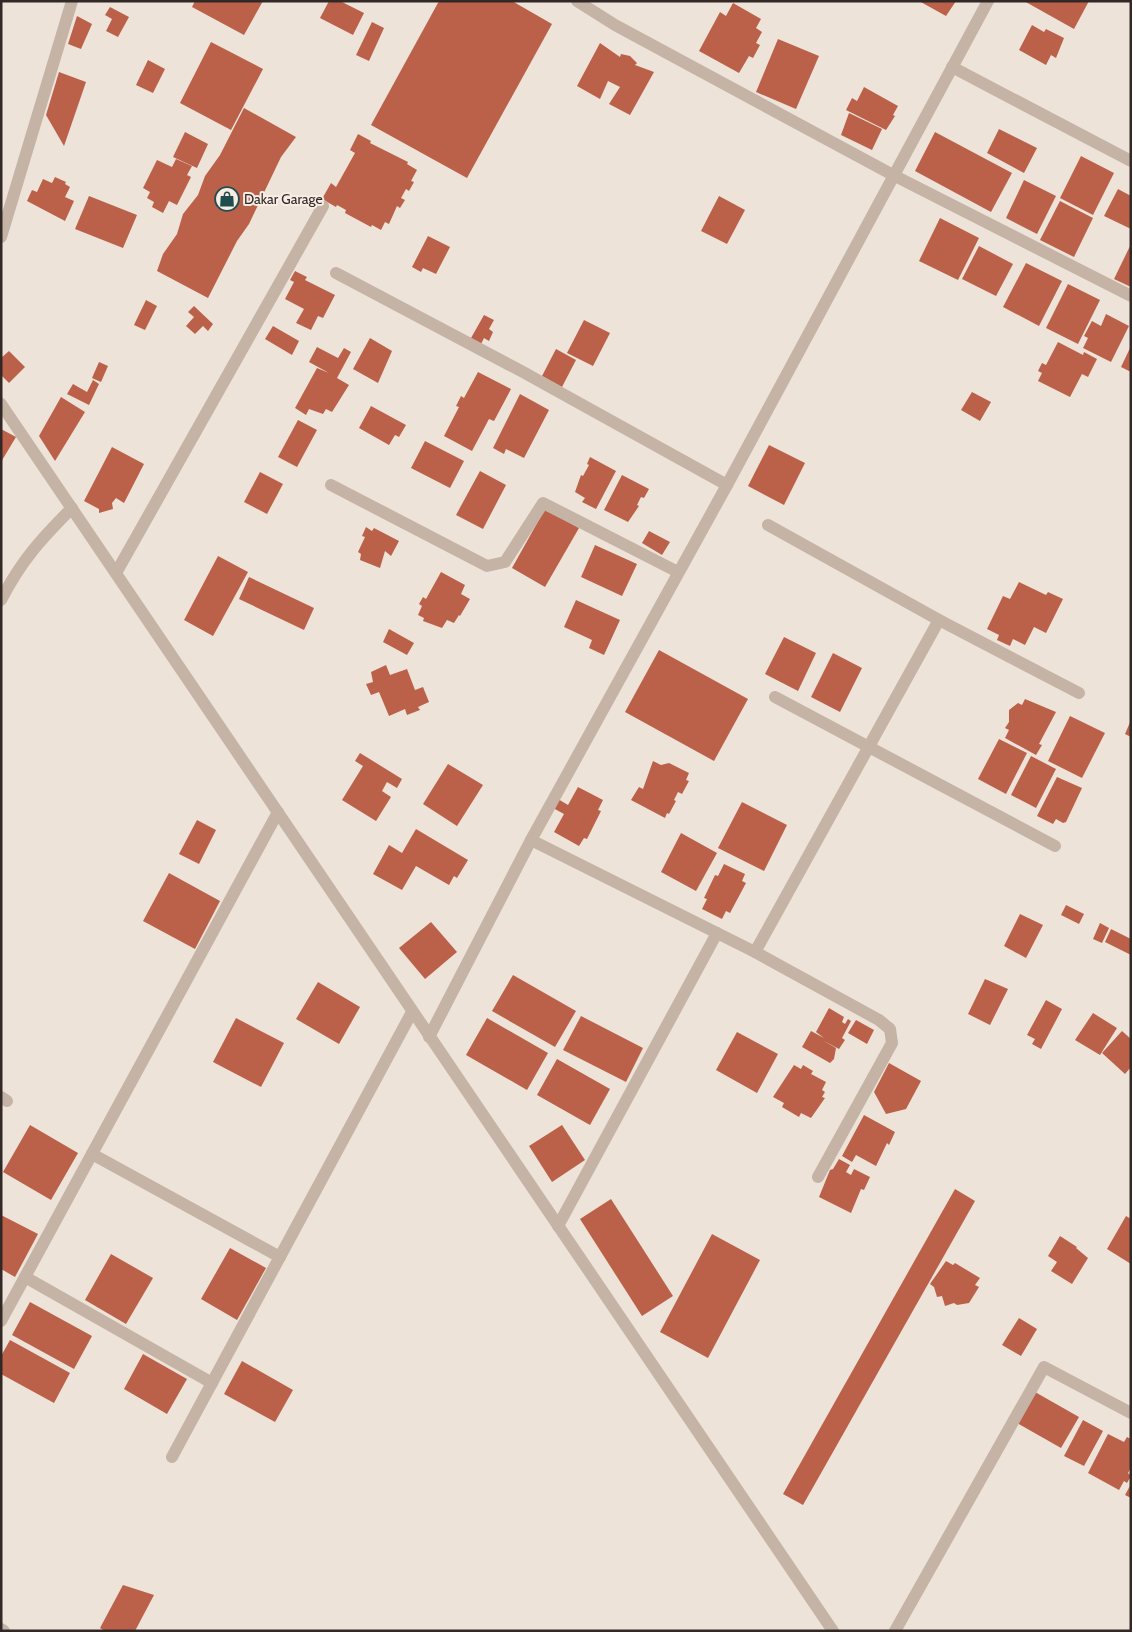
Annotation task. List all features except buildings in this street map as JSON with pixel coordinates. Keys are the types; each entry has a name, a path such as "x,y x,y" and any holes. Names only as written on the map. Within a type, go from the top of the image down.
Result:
{"street":[{"path":"1,237 72,1"},
{"path":"577,1 614,25 893,175 1131,296"},
{"path":"429,1037 531,840 727,484 988,1"},
{"path":"952,67 1131,162"},
{"path":"116,573 323,206"},
{"path":"336,273 523,372 727,484"},
{"path":"1,404 833,1631"},
{"path":"331,485 487,566 505,562 543,503 678,572"},
{"path":"1,600 21,563 37,543 72,508"},
{"path":"768,525 939,620 1079,693"},
{"path":"755,952 939,620"},
{"path":"775,697 1055,846"},
{"path":"1,1321 278,812"},
{"path":"531,840 755,952 879,1020 890,1029 892,1043 818,1178"},
{"path":"558,1226 717,933"},
{"path":"172,1456 412,1012"},
{"path":"92,1154 280,1257"},
{"path":"25,1277 212,1383"},
{"path":"896,1631 1044,1367 1131,1413"}],"place":[{"name":"Dakar Garage","path":"227,199"}]}
